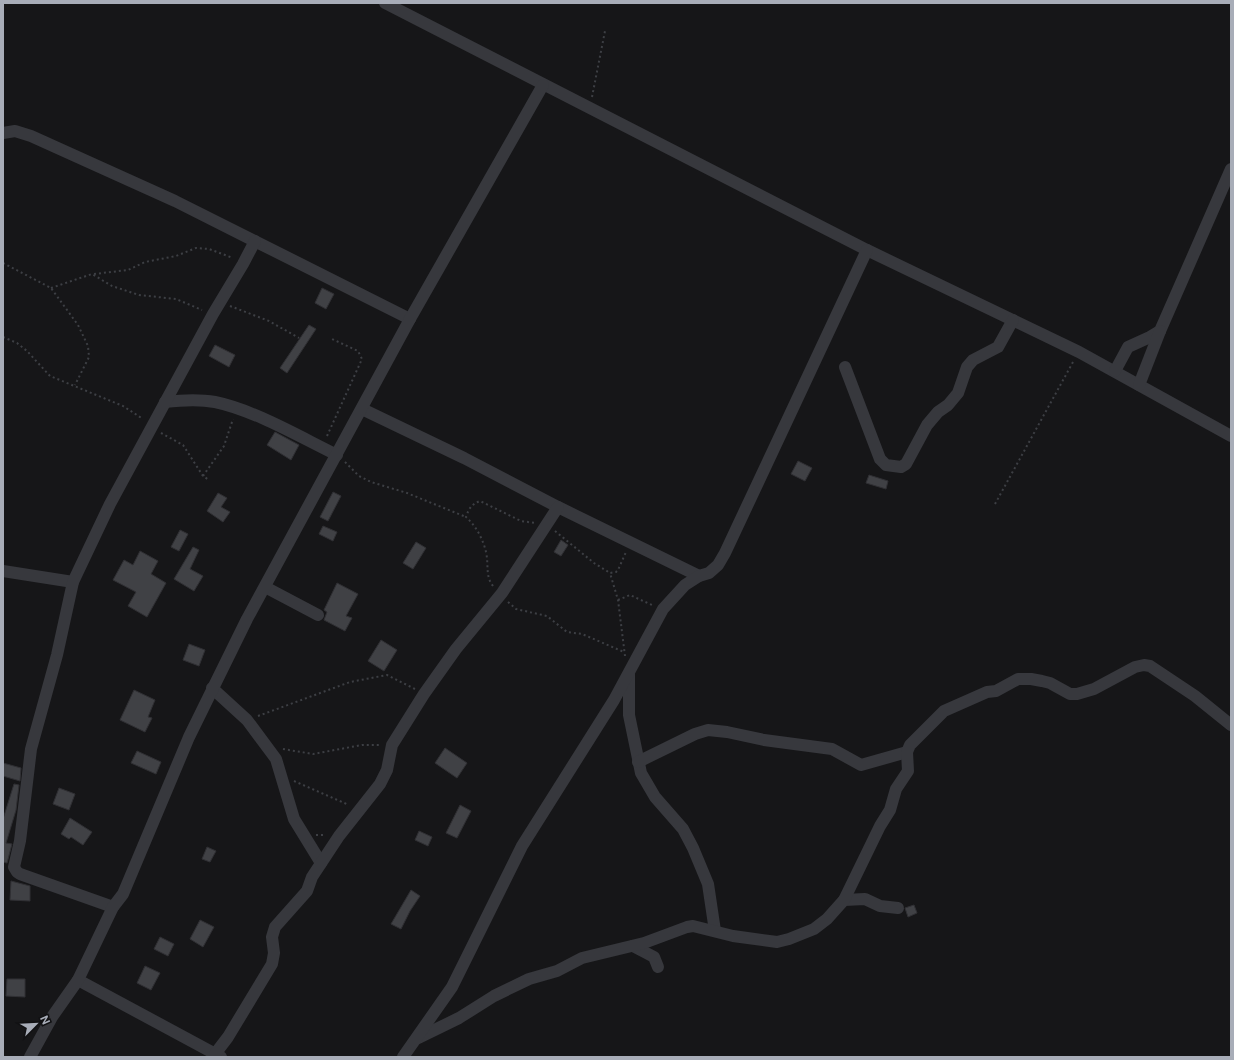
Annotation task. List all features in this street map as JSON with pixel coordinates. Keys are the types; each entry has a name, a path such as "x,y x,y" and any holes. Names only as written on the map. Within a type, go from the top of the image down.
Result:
{"street":[{"path":"384,3 867,250 1079,352 1231,436"},
{"path":"30,1057 52,1017 78,980 113,907 123,894 189,737 212,688 264,587 410,319 543,85"},
{"path":"3,133 15,131 31,136 175,202 410,319"},
{"path":"1139,385 1160,331 1231,169"},
{"path":"113,907 20,874 14,867 20,841 30,749 57,655 73,582 110,504 213,314 255,241"},
{"path":"403,1057 418,1038 452,987 522,846 614,700 663,609 685,585 699,576 709,573 718,565 725,553 867,250"},
{"path":"845,367 860,411 880,459 886,465 901,467 906,464 927,425 958,393 967,367 973,360 998,347 1013,320"},
{"path":"1115,371 1128,347 1150,338 1160,331"},
{"path":"166,402 188,400 214,402 236,408 322,447 336,455"},
{"path":"362,409 464,458 558,507 699,576"},
{"path":"78,980 218,1055 272,964 274,953 272,937 275,927 307,891 312,877 339,836 380,784 387,770 392,745 424,694 456,649 502,593 558,507"},
{"path":"3,571 73,582"},
{"path":"264,587 318,615"},
{"path":"418,1038 459,1018 494,996 529,979 557,971 582,958 633,946 687,927 693,926 768,942 782,941 819,925 844,900 880,826 890,810 896,789 908,771 907,752 910,745 944,711 987,692 996,690 1018,679 1031,679 1050,683 1070,694 1077,694 1094,689 1135,666 1150,666 1195,696 1231,725"},
{"path":"629,673 630,715 641,773 655,797 683,829 699,863 708,884 715,931"},
{"path":"212,688 247,720 276,759 294,819 321,863"},
{"path":"638,762 695,734 708,730 727,732 764,740 832,749 861,765 907,752"},
{"path":"844,900 856,898 865,899 880,906 898,908"},
{"path":"633,946 654,957 658,967"}],"path":[{"path":"591,110 594,86 605,31"},
{"path":"51,288 92,274 128,270 145,262 176,256 196,248 209,249 221,253 243,264"},
{"path":"3,263 51,288 78,325 88,346 89,357 75,385"},
{"path":"92,274 112,286 132,293 176,300 213,314"},
{"path":"220,302 269,321 299,338"},
{"path":"3,337 17,343 27,351 50,376 123,406 152,428 183,445 203,476 209,480"},
{"path":"322,447 362,359 358,351 332,339"},
{"path":"995,504 1079,352"},
{"path":"203,476 224,446 236,408"},
{"path":"336,455 358,476 370,482 408,493 466,517 474,525 486,551 487,574 489,581 516,608 547,616 567,632 582,634 624,652"},
{"path":"466,517 473,503"},
{"path":"629,673 624,652 618,600 610,573 616,572 620,567 630,542"},
{"path":"618,600 630,595 663,609"},
{"path":"247,720 350,682 387,674 424,694"},
{"path":"267,745 313,754 362,745 392,745"},
{"path":"282,776 360,810"},
{"path":"303,834 339,836"}],"building":[{"path":"322,288 334,294 326,309 315,303"},
{"path":"309,325 316,329 287,373 280,368"},
{"path":"215,345 235,355 229,367 209,356"},
{"path":"275,432 299,445 291,460 267,445"},
{"path":"798,461 812,468 805,481 791,474"},
{"path":"869,475 888,481 886,489 866,483"},
{"path":"333,492 341,496 328,521 320,517"},
{"path":"218,493 227,498 221,507 230,512 223,522 207,511"},
{"path":"323,526 337,532 333,541 319,534"},
{"path":"180,530 188,534 179,551 171,547"},
{"path":"561,540 568,545 561,556 554,552"},
{"path":"416,542 426,548 413,569 403,563"},
{"path":"193,547 199,550 190,569 203,576 194,591 174,579"},
{"path":"140,551 158,561 151,574 166,583 147,617 128,606 136,592 113,580 124,560 133,565"},
{"path":"337,583 358,594 346,616 352,618 345,631 324,620 327,612 324,610"},
{"path":"381,640 397,650 384,671 368,661"},
{"path":"189,644 205,650 199,666 183,660"},
{"path":"134,690 155,700 148,717 152,718 145,732 120,720"},
{"path":"445,748 467,763 457,778 435,763"},
{"path":"137,751 161,762 156,774 131,763"},
{"path":"3,763 21,768 20,781 3,776"},
{"path":"14,784 19,785 16,810 6,843 12,844 7,863 3,862 3,819"},
{"path":"59,788 75,794 69,810 53,804"},
{"path":"460,805 471,811 457,838 446,833"},
{"path":"70,818 92,832 83,845 71,837 69,839 61,834"},
{"path":"419,831 432,837 428,846 415,840"},
{"path":"207,847 216,851 210,862 202,859"},
{"path":"11,881 30,886 30,901 10,900"},
{"path":"411,890 420,896 401,929 391,924"},
{"path":"914,905 917,913 908,917 905,908"},
{"path":"200,920 214,927 203,947 190,939"},
{"path":"160,937 174,944 168,956 154,949"},
{"path":"145,966 160,973 151,990 137,983"},
{"path":"7,979 25,979 25,997 6,996"}]}
